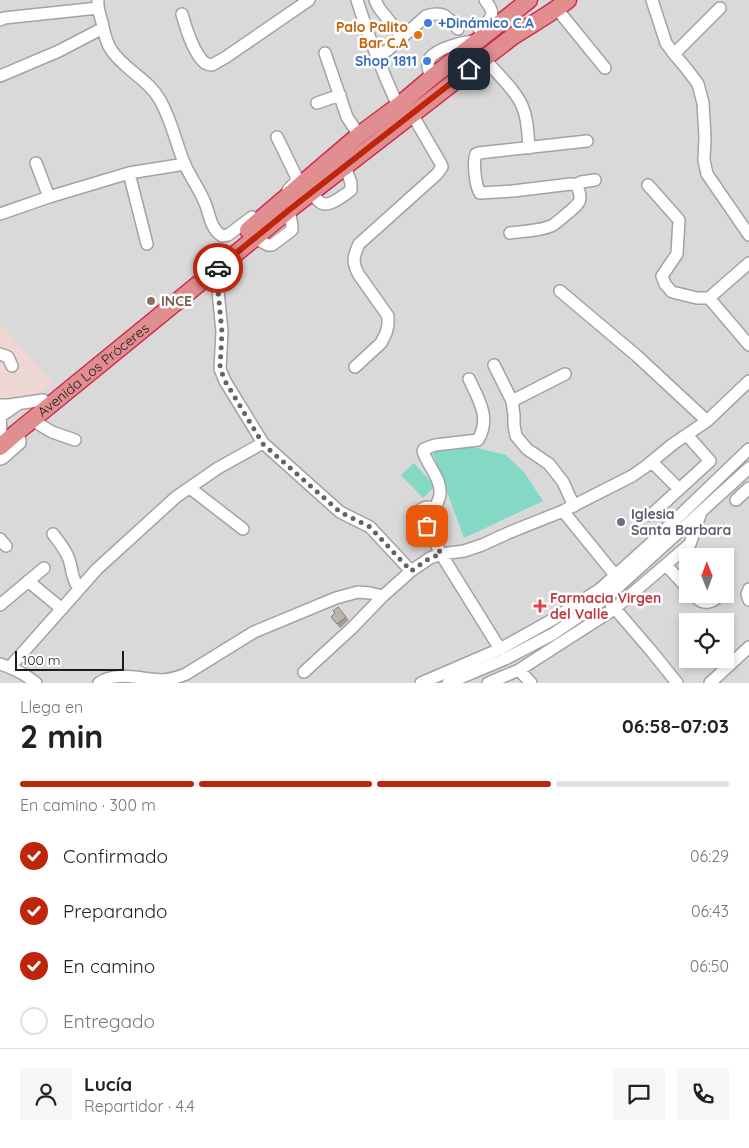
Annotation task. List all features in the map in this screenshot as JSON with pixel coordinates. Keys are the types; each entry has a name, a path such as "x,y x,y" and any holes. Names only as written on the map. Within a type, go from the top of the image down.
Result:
{"highway":[{"name":"Avenida Los Próceres","path":"4,437 32,420 255,238 288,199 312,192 345,166 405,110 431,78 479,35 526,1"},
{"path":"526,1 528,12 538,20"},
{"name":"Avenida Los Próceres","path":"4,437 43,400 288,199 359,135 405,110 562,5"}],"street":[{"path":"182,14 197,53 206,64 212,65 220,62 309,0"},
{"path":"355,367 381,343 386,333 388,316 355,268 354,254 359,244 437,174 442,167 385,78 356,0"},
{"path":"375,0 378,8 402,37"},
{"path":"479,35 491,17 492,12 485,0"},
{"path":"652,0 666,43 698,84 703,103 704,160 707,174 749,235"},
{"path":"0,20 98,4 107,42 112,52 122,63 151,87 160,100 174,130 185,164 205,202 212,225 217,233 222,236 228,235 240,227 274,200 288,199 296,182 296,176 277,137"},
{"path":"562,5 605,68"},
{"path":"674,54 720,8"},
{"path":"377,56 388,50 426,16 442,14 448,17 458,29"},
{"path":"0,76 103,28"},
{"path":"325,53 347,117 359,135"},
{"path":"484,58 509,87 523,107 529,148"},
{"path":"317,104 340,94"},
{"path":"587,141 476,154 474,160 478,191 483,193 576,185 581,182 596,180"},
{"path":"36,163 49,197"},
{"path":"0,214 129,173 185,164"},
{"path":"312,192 321,204 329,204 351,190 352,183 345,166"},
{"path":"129,173 148,244"},
{"path":"510,232 552,226 578,205 580,200 579,190 576,185"},
{"path":"648,185 680,220 677,254 662,276 665,284 672,292 697,298 709,298 749,263"},
{"path":"216,270 222,332 220,368 225,381 263,444 340,512 370,527 411,571"},
{"path":"560,291 637,356 707,421"},
{"path":"709,298 749,345"},
{"path":"1,353 8,357 12,366"},
{"path":"494,365 512,401 516,436 527,449 549,464 563,482 568,508 616,575"},
{"path":"512,401 565,374"},
{"path":"469,379 484,412 483,432 478,440 435,445 424,449 424,456 440,485 440,496 434,510 425,507 420,511 418,517 421,523 427,526 441,554 500,649"},
{"path":"304,672 352,628 383,596 411,571 430,558 482,545 568,508 632,476 673,444 707,421 749,381"},
{"path":"0,405 43,400"},
{"path":"0,459 20,443 20,440 4,437 0,415 18,404"},
{"path":"32,420 52,432 75,440"},
{"path":"651,515 710,461 687,435"},
{"path":"16,650 80,589 98,569 176,497 218,468 263,444"},
{"path":"421,683 500,649 602,594 616,575 749,448"},
{"path":"448,683 505,659 554,634 671,540 749,469 737,459"},
{"path":"652,462 679,490"},
{"path":"190,488 243,529"},
{"path":"736,500 749,488"},
{"path":"488,683 519,670 614,609 690,544 702,511"},
{"path":"53,534 65,550 73,579 80,589"},
{"path":"666,566 679,580"},
{"path":"0,605 44,568"},
{"path":"28,581 60,607"},
{"path":"749,589 747,594 749,600"},
{"path":"99,683 111,678 122,677 162,680 175,678 186,674 254,632 336,598 358,592 383,596"},
{"path":"602,594 677,683"},
{"path":"36,683 29,677 5,666 60,607"},
{"path":"710,683 749,648"},
{"path":"519,670 531,683"}],"shaded area":[{"path":"0,0 749,0 749,683 0,683"},
{"path":"0,324 53,382 0,427"}],"green space":[{"path":"473,447 506,455 524,472 543,501 464,538 432,451"},
{"path":"414,463 435,486 423,498 401,475"}],"building":[{"path":"338,607 346,617 337,624 331,617 335,613 333,611"}],"way so far":[{"path":"218,268 216,270 222,332 220,368 225,381 263,444 340,512 370,527 411,571 430,558 441,554 427,526"}],"place":[{"name":"+Dinámico C.A","path":"428,23"},
{"name":"Palo Palito Bar C.A","path":"418,35"},
{"name":"Shop 1811","path":"427,61"},
{"name":"INCE","path":"151,301"},
{"name":"Iglesia Santa Barbara","path":"621,522"},
{"name":"Farmacia Virgen del Valle","path":"540,606"}],"route":[{"path":"218,268 353,159 469,69"}]}
